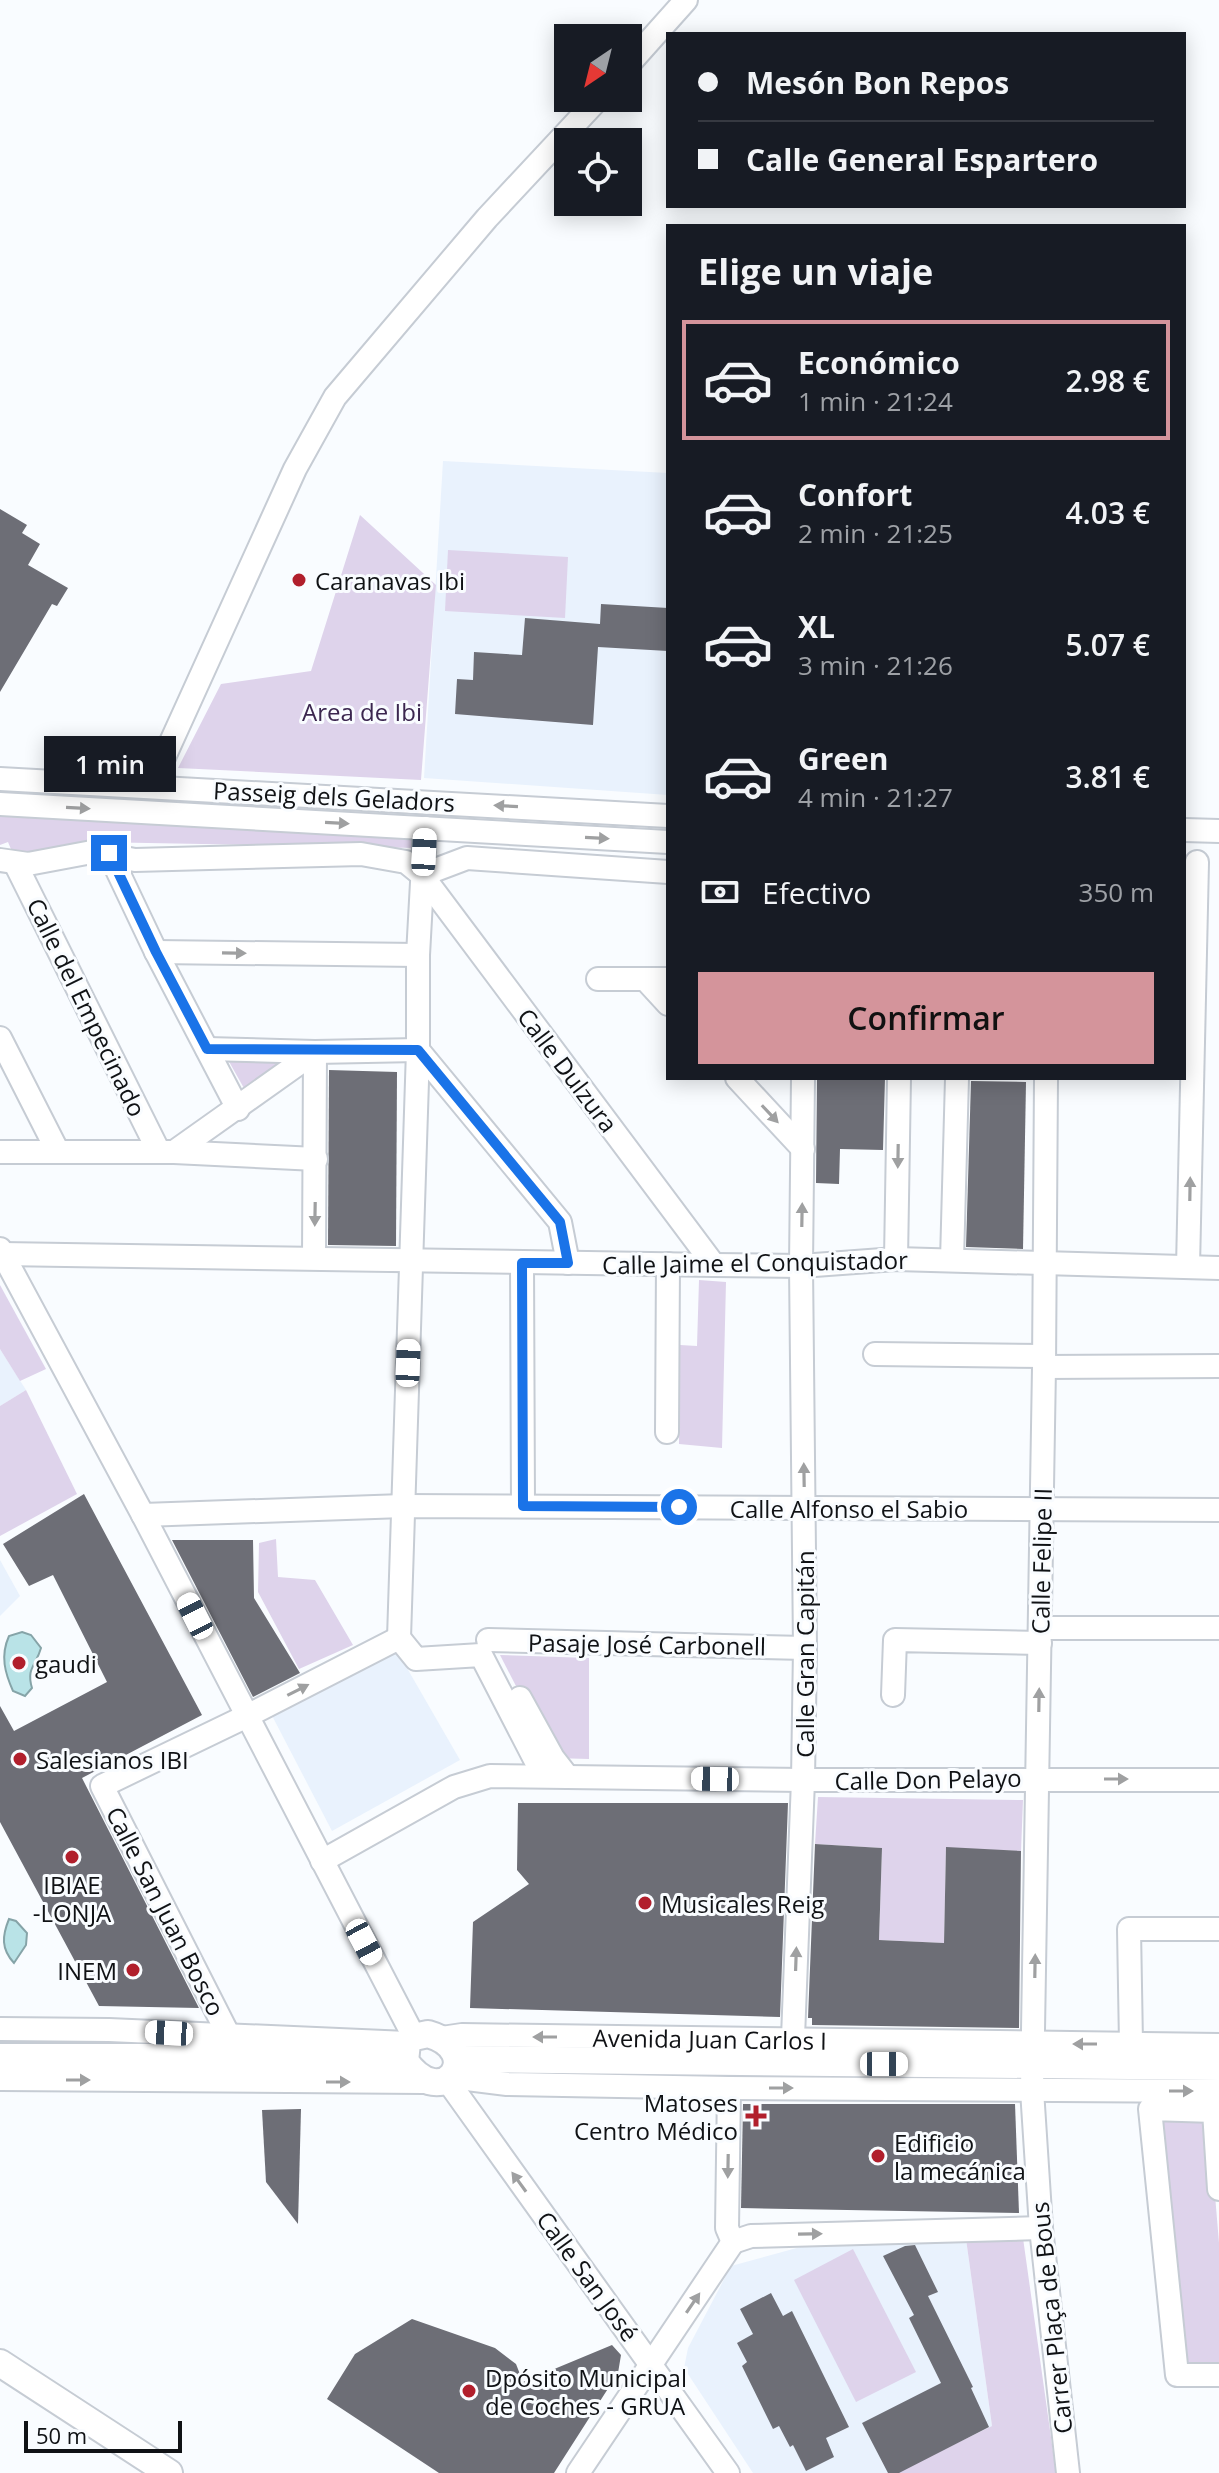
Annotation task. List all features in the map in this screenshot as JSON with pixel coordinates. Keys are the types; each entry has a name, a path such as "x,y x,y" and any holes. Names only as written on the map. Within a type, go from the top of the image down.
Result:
{"main road":[{"path":"0,2057 231,2046 409,2047 428,2034 445,2067 413,2073 409,2047"},
{"name":"Avenida Juan Carlos I","path":"445,2067 792,2050 1033,2067 1219,2067"},
{"path":"0,2363 169,2473"}],"street":[{"path":"642,49 686,0"},
{"path":"151,786 290,480 335,397 487,218 586,112"},
{"name":"Passeig dels Geladors","path":"0,779 666,816"},
{"path":"0,804 666,842"},
{"path":"425,828 418,955 418,1050 399,1638 416,1659 481,1655 543,1775"},
{"path":"1186,830 1219,831"},
{"path":"7,861 28,864 92,852 135,860 361,854 406,862 422,875"},
{"path":"109,853 156,952 238,1109"},
{"path":"422,875 467,858 666,872"},
{"name":"Calle del Empecinado","path":"7,861 166,1152"},
{"path":"1188,1267 1196,865"},
{"name":"Calle Dulzura","path":"422,875 714,1265"},
{"path":"156,952 418,955"},
{"path":"598,979 666,979"},
{"path":"645,979 666,1002"},
{"path":"0,1038 58,1152"},
{"path":"207,1049 315,1052 418,1050"},
{"path":"418,1050 560,1222 568,1263"},
{"path":"166,1152 238,1109 315,1052"},
{"path":"314,1258 315,1052"},
{"path":"739,1080 803,1149"},
{"name":"Calle Gran Capitán","path":"792,2050 805,1648 801,1266 803,1080"},
{"path":"896,1259 899,1080"},
{"path":"952,1260 957,1080"},
{"name":"Calle Felipe II","path":"1033,2067 1046,1080"},
{"path":"0,1152 166,1152 316,1159"},
{"path":"1,1252 143,1515 322,1861 409,2047"},
{"name":"Calle Jaime el Conquistador","path":"1,1252 801,1266 896,1259 1219,1268"},
{"path":"522,1263 523,1506"},
{"path":"667,1432 668,1264"},
{"path":"875,1354 1219,1366"},
{"name":"Calle Alfonso el Sabio","path":"143,1515 403,1506 1219,1510"},
{"path":"893,1695 895,1640 1219,1628"},
{"path":"247,1716 399,1638"},
{"name":"Pasaje José Carbonell","path":"567,1776 553,1758 488,1640 805,1648"},
{"name":"Calle San Juan Bosco","path":"231,2046 102,1786 247,1716"},
{"name":"Calle Don Pelayo","path":"322,1861 454,1787 490,1776 1219,1780"},
{"path":"1131,2043 1129,1929 1219,1929"},
{"path":"0,2029 109,2030 231,2046"},
{"name":"Avenida Juan Carlos I","path":"0,2079 445,2067 507,2084 729,2088 1033,2067 1131,2043 1219,2045"},
{"name":"Calle San José","path":"445,2067 728,2473"},
{"name":"Avenida Juan Carlos I","path":"1033,2067 1219,2091"},
{"name":"Carrer Plaça de Bous","path":"1033,2067 1041,2228 1068,2473"},
{"path":"729,2088 727,2228 733,2242"},
{"path":"1219,2189 1214,2111 1150,2109 1177,2375 1219,2375"},
{"path":"578,2473 733,2242 751,2236 1041,2228"}],"shaded area":[{"path":"443,461 666,473 666,795 424,778"},
{"path":"0,1349 26,1390 0,1406"},
{"path":"0,1560 20,1596 0,1616"},
{"path":"392,1642 460,1760 332,1831 267,1706"},
{"path":"966,2239 992,2426 895,2473 753,2473 684,2368 688,2348 731,2266 826,2240"}],"green space":[{"name":"Area de Ibi","path":"360,515 436,585 421,780 178,768 221,684 311,671"},
{"path":"448,550 568,557 565,618 445,611"},
{"path":"0,816 418,837 416,848 94,842 25,856 13,854 8,842 0,845"},
{"path":"227,1058 288,1058 245,1090"},
{"path":"699,1280 726,1282 722,1448 679,1444 680,1345 697,1346"},
{"path":"0,1285 46,1369 20,1381 0,1349"},
{"path":"26,1390 77,1494 0,1536 0,1406"},
{"path":"276,1539 278,1577 315,1580 353,1645 299,1669 258,1592 259,1543"},
{"path":"500,1655 589,1658 589,1759 553,1758"},
{"path":"818,1797 1023,1800 1021,1851 946,1848 944,1943 879,1940 882,1848 815,1844"},
{"path":"1150,2109 1208,2111 1219,2243 1219,2372 1177,2370"},
{"path":"1023,2238 1056,2473 895,2473 992,2426 966,2239"},
{"path":"853,2249 916,2372 856,2402 794,2280"}],"water":[{"name":"gaudi","path":"22,1632 31,1635 41,1648 31,1671 32,1688 25,1696 13,1691 4,1657 9,1636"},
{"path":"9,1919 16,1921 27,1933 26,1945 14,1963 4,1942"}],"building":[{"path":"0,509 27,525 22,533 40,544 28,565 68,588 57,606 52,604 0,692"},
{"path":"601,604 666,608 666,651 598,647 593,725 455,714 457,679 473,680 474,652 522,655 525,618 600,624"},
{"path":"329,1070 397,1072 396,1246 328,1245"},
{"path":"817,1080 885,1080 883,1150 840,1149 839,1184 816,1183"},
{"path":"971,1081 1026,1082 1023,1249 966,1247"},
{"path":"84,1494 202,1715 82,1778 199,2008 99,2006 0,1822 0,1706 14,1731 107,1682 53,1575 29,1586 3,1544"},
{"path":"172,1540 253,1540 254,1598 300,1673 253,1697"},
{"name":"Musicales Reig","path":"518,1803 788,1803 780,2017 470,2008 473,1922 529,1884 517,1870"},
{"path":"815,1844 882,1848 879,1940 944,1943 946,1847 1021,1851 1019,2028 812,2025 812,2018 808,2018"},
{"name":"Edificio la mecánica","path":"743,2104 1015,2104 1019,2213 741,2208"},
{"path":"301,2109 298,2224 266,2182 262,2110"},
{"path":"915,2245 938,2292 928,2296 989,2427 899,2473 888,2473 862,2423 941,2383 909,2318 914,2315 883,2256"},
{"path":"771,2293 783,2316 792,2311 849,2427 826,2438 834,2457 806,2471 779,2426 773,2429 742,2366 747,2362 737,2343 753,2334 740,2309"},
{"name":"Dpósito Municipal de Coches - GRUA","path":"412,2319 495,2348 516,2364 523,2382 612,2345 621,2355 618,2373 554,2473 439,2473 327,2399 355,2354"}],"place":[{"name":"Caranavas Ibi","path":"299,580"},
{"name":"gaudi","path":"19,1663"},
{"name":"Salesianos IBI","path":"20,1759"},
{"name":"IBIAE -LONJA","path":"72,1857"},
{"name":"Musicales Reig","path":"645,1903"},
{"name":"INEM","path":"133,1970"},
{"name":"Matoses Centro Médico","path":"756,2116"},
{"name":"Edificio la mecánica","path":"878,2156"},
{"name":"Dpósito Municipal de Coches - GRUA","path":"469,2391"}],"route":[{"path":"109,853 207,1049 315,1052 418,1050 560,1222 568,1263 522,1263 523,1506 679,1507"}]}
